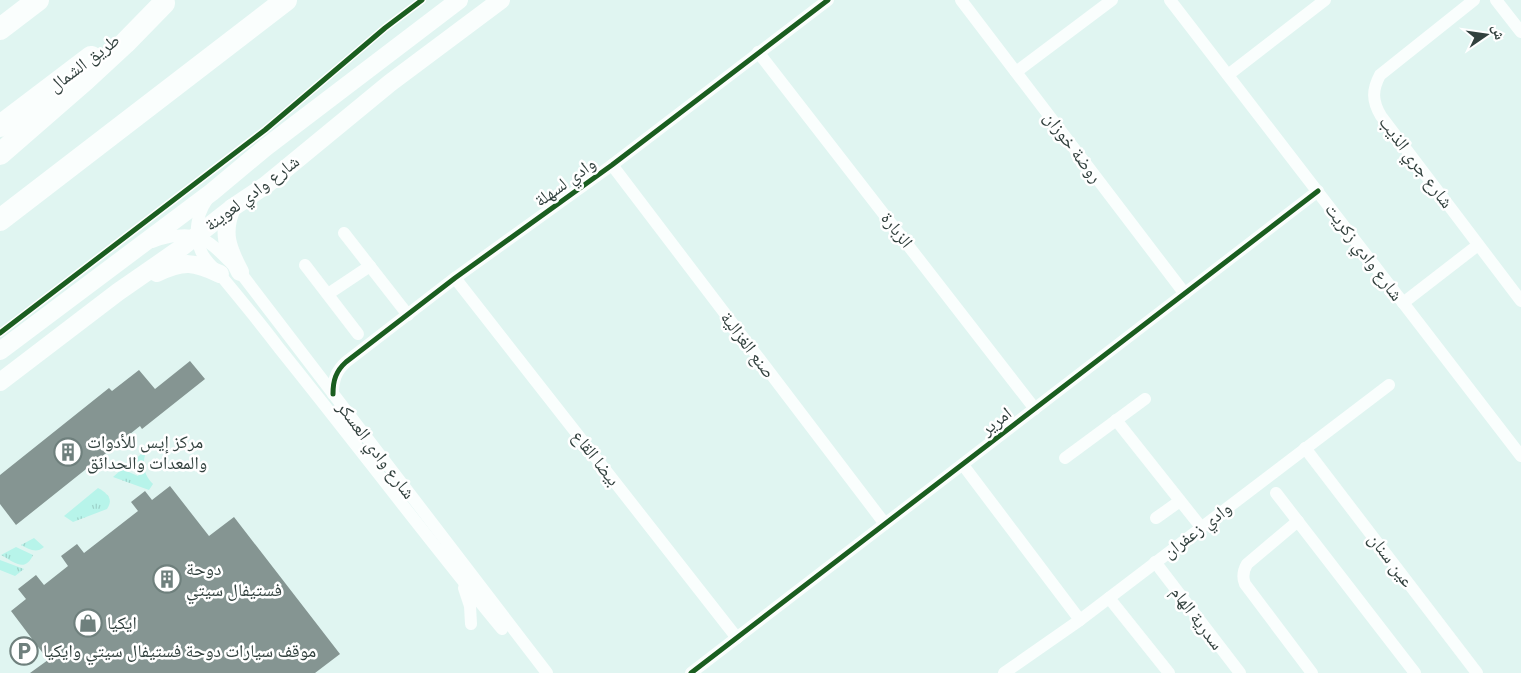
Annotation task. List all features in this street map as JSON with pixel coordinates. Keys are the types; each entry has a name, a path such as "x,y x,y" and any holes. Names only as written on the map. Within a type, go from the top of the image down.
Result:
{"highway":[{"path":"0,29 38,0"},
{"path":"0,220 286,0"},
{"path":"0,154 118,50 166,2"},
{"name":"طريق الشمال","path":"0,126 166,2"}],"main road":[{"name":"شارع وادي لعوينة","path":"0,351 212,192 272,143 459,0"},
{"name":"شارع وادي لعوينة","path":"0,382 118,292 266,185 390,84 501,0"},
{"path":"232,208 227,224 226,236 229,248 240,272"},
{"path":"118,292 164,270 182,264 200,265 220,274"}],"street":[{"name":"وادي لسهلة","path":"334,394 333,384 335,376 346,362 456,278 612,165 828,0"},
{"name":"روضة خوزان","path":"961,0 1185,294"},
{"path":"1016,72 1112,0"},
{"name":"شارع وادي زكريت","path":"1170,0 1521,456"},
{"path":"1228,75 1325,0"},
{"name":"شارع جري الذيب","path":"1474,0 1380,75 1375,85 1373,96 1376,107 1382,116 1521,301"},
{"path":"1496,0 1521,32"},
{"name":"الزبارة","path":"758,52 1035,409"},
{"name":"صنع الغزالية","path":"612,165 885,524"},
{"path":"136,249 169,236 196,236 199,216 212,192"},
{"name":"امرير","path":"691,673 1318,192"},
{"path":"344,233 408,315"},
{"name":"شارع وادي العسكر","path":"196,236 211,244 240,272 547,673"},
{"name":"شارع وادي العسكر","path":"196,236 205,260 220,274 457,574 539,673"},
{"path":"1403,303 1478,245"},
{"path":"305,265 358,334"},
{"path":"328,294 370,266"},
{"name":"بيضا القاع","path":"456,278 737,638"},
{"name":"وادي لسهلة","path":"313,366 330,368 346,362"},
{"name":"وادي زعفران","path":"1004,673 1080,620 1389,384"},
{"path":"1065,458 1145,399"},
{"path":"1116,420 1201,527"},
{"name":"عين سنان","path":"1305,448 1477,673"},
{"path":"963,464 1080,620"},
{"path":"1276,493 1416,673"},
{"path":"1156,518 1180,500"},
{"path":"1298,521 1246,564 1243,579 1312,673"},
{"name":"سدرية الهام","path":"1155,562 1240,673"},
{"path":"457,574 469,600 471,624"},
{"path":"1109,598 1169,673"}],"green space":[{"path":"141,454 145,455 145,471 153,484 149,490 113,477 122,469 138,476 141,471 129,465"},
{"path":"98,488 110,499 107,509 73,522 64,516"},
{"path":"34,538 44,547 35,550 21,545"},
{"path":"16,547 33,555 26,564 15,563 1,555"},
{"path":"0,560 24,569 15,576 0,570"}],"building":[{"name":"مركز إيس للأدوات والمعدات والحدائق","path":"190,361 205,379 142,429 140,426 16,525 0,504 0,475 109,388 112,391 139,370 155,389"},
{"name":"دوحة فستيفال سيتي","path":"170,486 209,536 234,517 340,654 315,673 30,673 48,660 11,611 26,599 18,589 36,575 44,585 68,566 61,556 77,544 84,553 138,511 131,502 145,491 152,500"}],"cycle path":[{"path":"0,333 265,130 385,28 422,0"},
{"path":"333,394 336,376 346,362 455,278 612,165 828,0"},
{"path":"691,673 1318,191"}],"place":[{"name":"مركز إيس للأدوات والمعدات والحدائق","path":"68,452"},
{"name":"دوحة فستيفال سيتي","path":"167,579"},
{"name":"ايكيا","path":"88,623"},
{"name":"موقف سيارات دوحة فستيفال سيتي وايكيا","path":"24,651"}]}
